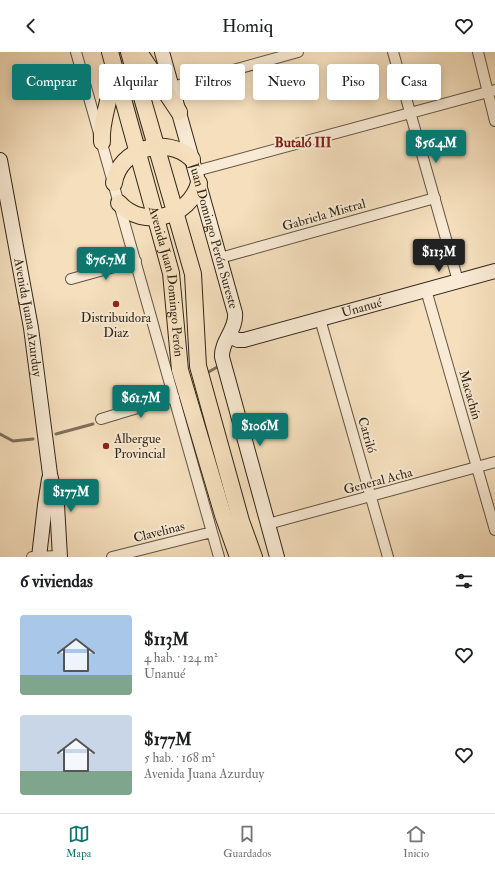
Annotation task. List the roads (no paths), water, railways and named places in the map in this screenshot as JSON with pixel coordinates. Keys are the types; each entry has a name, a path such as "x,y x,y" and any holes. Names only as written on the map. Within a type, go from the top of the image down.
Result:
{"main road":[{"name":"Avenida Juan Domingo Perón","path":"130,52 193,274 198,366 241,521 254,557"},
{"path":"139,52 179,112"},
{"path":"102,142 102,128 112,83 111,57"},
{"name":"Avenida Juan Domingo Perón","path":"111,57 172,277 180,370 222,515 238,557"},
{"path":"114,183 118,170 124,162 138,152 157,147 176,148 195,171 190,200 175,211 156,217 138,216 126,210 119,203"}],"street":[{"path":"76,52 219,557"},
{"name":"Juan Domingo Perón Sureste","path":"162,52 165,64"},
{"path":"172,87 298,52"},
{"path":"393,52 458,281"},
{"path":"478,52 491,91 495,121"},
{"name":"Juan Domingo Perón Sureste","path":"172,87 236,315 234,325 223,349 222,359 277,557"},
{"path":"195,171 491,91"},
{"name":"Avenida Juana Azurduy","path":"0,160 28,308 50,474 57,505 60,556"},
{"name":"Gabriela Mistral","path":"220,258 435,198"},
{"path":"71,279 136,261"},
{"name":"Unanué","path":"229,336 242,341 495,271"},
{"name":"Macachín","path":"426,290 495,530"},
{"name":"Catriló","path":"320,319 388,557"},
{"path":"101,419 174,397"},
{"name":"General Acha","path":"268,524 495,462"},
{"name":"Avenida Juana Azurduy","path":"37,557 50,474"},
{"name":"Clavelinas","path":"112,557 212,532"},
{"path":"37,557 60,556"}],"waterway":[{"path":"205,374 219,366"},
{"path":"56,434 93,424"},
{"path":"0,434 13,441 33,439"}],"place":[{"name":"Distribuidora Diaz","path":"116,304"},
{"name":"Albergue Provincial","path":"106,446"}],"district":[{"name":"Butaló III","path":"303,142"}]}
